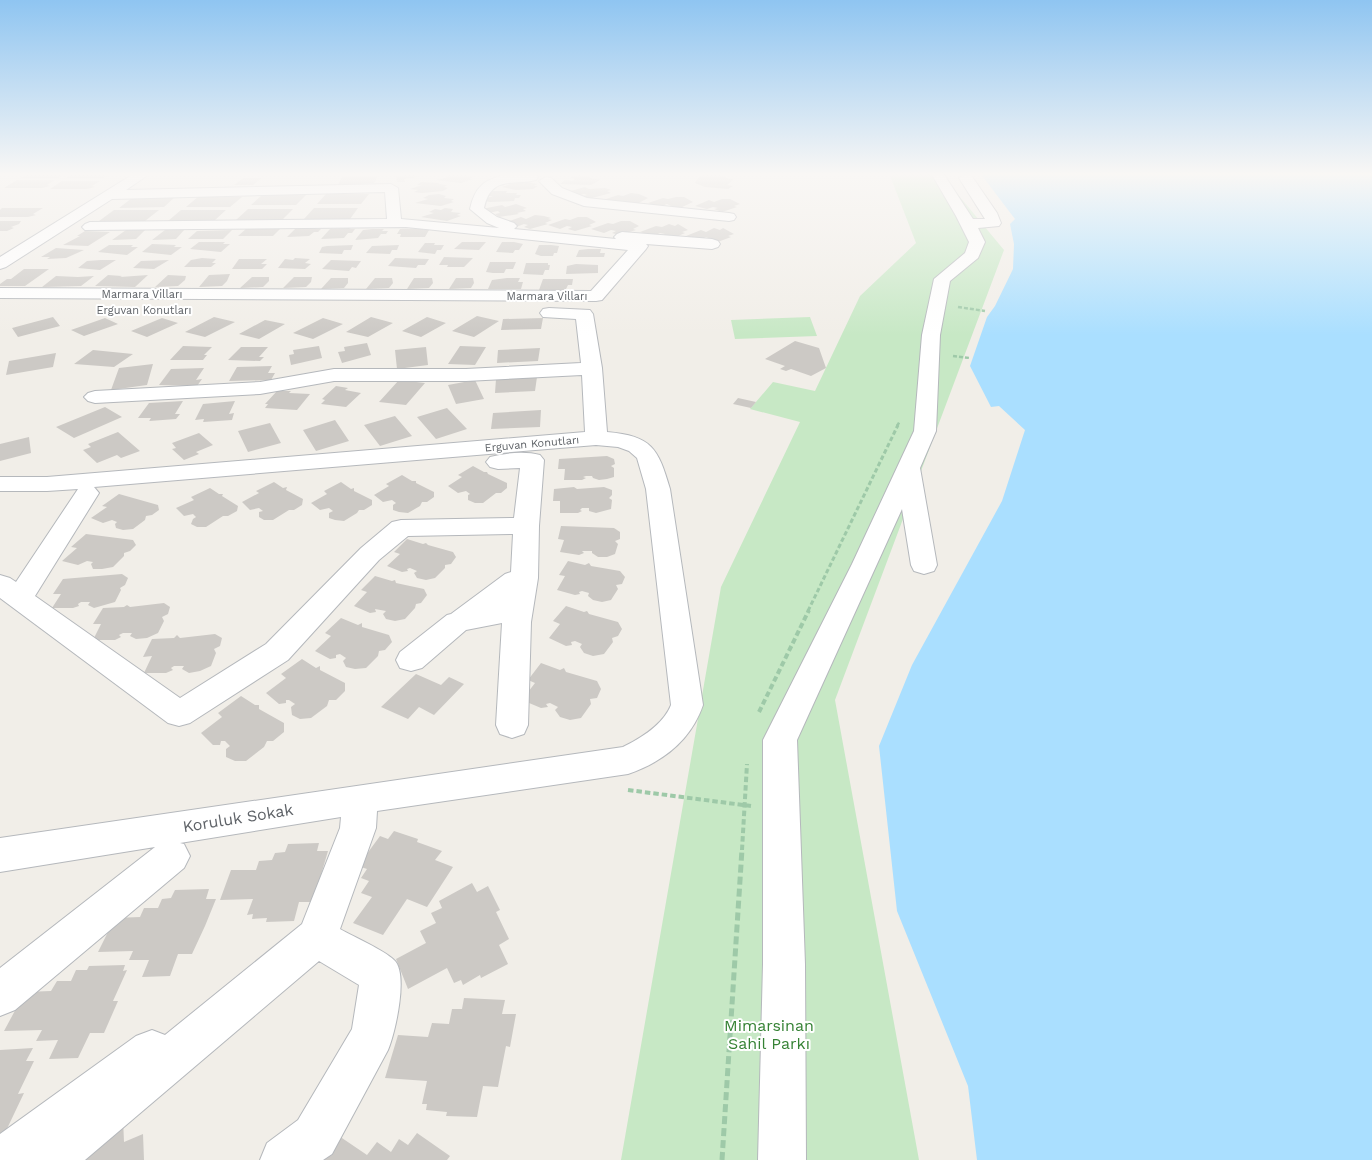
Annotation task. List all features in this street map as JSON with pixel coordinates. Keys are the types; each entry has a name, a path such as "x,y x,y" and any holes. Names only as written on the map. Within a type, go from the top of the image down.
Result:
{"street":[{"path":"0,264 58,227"},
{"name":"Marmara Vilları","path":"0,293 596,296 640,246 448,227"},
{"path":"514,227 712,244"},
{"path":"782,1160 784,964 780,740 865,564 925,431 931,335 942,279 972,255 977,242 971,227"},
{"name":"Erguvan Konutları","path":"0,309 495,313"},
{"name":"Erguvan Konutları","path":"0,484 57,483 596,438 592,368 584,314 534,313"},
{"path":"95,397 260,388 334,376 466,375 592,368"},
{"name":"Koruluk Sokak","path":"0,855 360,798 628,760 653,748 679,723 687,705 658,489 648,456 629,443 596,438"},
{"path":"0,498 532,460 526,526 524,578 519,610 512,725"},
{"path":"908,467 924,566"},
{"path":"87,493 10,591 179,714 277,652 370,554 400,528 526,526"},
{"path":"411,660 515,580 524,578"},
{"path":"458,622 519,610"},
{"path":"48,1160 317,937 358,828 360,798"},
{"path":"0,995 171,856"},
{"path":"284,1160 315,1137 374,1035 381,975 317,937"},
{"path":"4,1160 167,1041 210,1026"}],"path":[{"path":"953,306 985,311"},
{"path":"621,788 782,808"}],"green space":[{"name":"Mimarsinan Sahil Parkı","path":"910,227 985,227 1004,250 835,700 919,1160 621,1160 721,587 800,422 750,409 773,382 815,391 860,296 916,243"},
{"path":"810,317 817,336 735,339 731,320"}],"water":[{"path":"1011,227 1372,227 1372,1160 977,1160 968,1086 897,911 879,746 912,665 1002,501 1025,430 999,406 991,407 970,366 987,317 995,306 1013,269 1014,244"}],"building":[{"path":"0,227 14,228 7,231 0,231"},
{"path":"317,227 315,229 321,229 309,236 287,237 296,228"},
{"path":"572,227 588,227 575,231 568,229"},
{"path":"596,227 637,227 633,229 636,230 619,235 612,233 616,231 611,230 604,233 591,229"},
{"path":"653,227 683,227 688,230 676,237 661,236 665,234 660,233 653,236 640,232"},
{"path":"247,228 281,228 273,236 238,236"},
{"path":"351,228 349,229 355,229 344,238 321,239 330,229"},
{"path":"424,228 423,230 429,230 425,237 400,237 401,234 397,234 400,229"},
{"path":"714,228 720,230 723,228 734,234 715,243 707,240 711,239 706,237 699,240 686,236 701,230 706,232"},
{"path":"146,229 136,239 112,240 126,230"},
{"path":"185,229 176,239 152,240 165,230"},
{"path":"232,230 223,239 188,239 197,231"},
{"path":"363,230 388,231 386,234 381,234 378,238 355,240"},
{"path":"85,231 110,232 88,246 63,245 80,236 77,236"},
{"path":"199,242 225,242 223,244 230,244 221,252 190,249"},
{"path":"462,242 486,242 479,250 454,249"},
{"path":"502,242 523,244 519,250 515,250 513,253 496,252"},
{"path":"425,243 444,245 435,254 418,252"},
{"path":"152,244 182,247 171,255 142,252"},
{"path":"109,245 133,245 131,247 138,247 127,255 98,252"},
{"path":"353,245 351,250 344,250 342,254 319,253 322,247"},
{"path":"399,245 397,250 392,250 390,254 366,253 372,246"},
{"path":"539,245 559,246 557,253 554,253 553,256 541,256 535,254"},
{"path":"56,248 84,250 66,258 47,259 50,257 41,257"},
{"path":"601,249 600,253 605,253 604,257 576,257 579,250"},
{"path":"444,257 473,258 464,267 447,267 448,265 439,265"},
{"path":"202,258 216,259 212,263 216,263 211,267 184,267 191,260"},
{"path":"295,258 310,259 305,263 311,264 305,269 278,268 285,259 293,260"},
{"path":"395,258 429,259 425,265 418,265 416,268 388,266"},
{"path":"239,259 267,259 261,264 267,264 262,269 232,269"},
{"path":"116,260 100,270 78,268 87,261"},
{"path":"169,260 154,269 133,268 141,261"},
{"path":"331,260 361,261 356,268 352,267 349,271 322,269"},
{"path":"490,262 516,262 513,269 506,269 504,273 493,273 486,272"},
{"path":"526,263 548,263 550,265 549,270 545,270 543,275 523,274"},
{"path":"576,264 598,265 598,273 566,274 567,266"},
{"path":"24,269 49,269 25,286 0,286 7,279 11,279"},
{"path":"230,274 222,286 199,287 209,275"},
{"path":"108,275 122,276 120,277 148,275 135,287 95,286"},
{"path":"168,275 186,276 185,280 178,286 155,287"},
{"path":"56,276 94,276 81,286 42,287"},
{"path":"252,277 269,277 269,281 263,287 240,288"},
{"path":"294,277 312,277 311,282 306,287 283,288"},
{"path":"331,278 348,278 348,283 344,288 321,289"},
{"path":"375,278 392,278 393,283 389,288 366,289"},
{"path":"414,278 432,278 433,283 429,288 407,289"},
{"path":"456,278 473,278 474,283 471,288 449,289"},
{"path":"520,278 518,282 523,282 521,289 488,289 492,280"},
{"path":"543,279 573,279 572,285 568,285 565,291 548,291 539,290"},
{"path":"477,316 499,321 474,337 452,331"},
{"path":"53,317 60,326 18,337 12,328"},
{"path":"214,317 235,322 205,337 185,332"},
{"path":"371,317 393,323 368,337 346,332"},
{"path":"427,317 446,323 421,337 402,331"},
{"path":"105,318 118,324 84,336 71,330"},
{"path":"162,318 178,323 147,337 131,331"},
{"path":"323,318 343,324 313,339 293,333"},
{"path":"543,318 541,329 501,330 503,319"},
{"path":"265,320 285,324 259,339 239,334"},
{"path":"795,341 819,348 826,368 811,376 791,369 786,371 780,369 785,366 765,359"},
{"path":"367,343 371,355 342,363 338,352 345,351 344,347"},
{"path":"183,346 212,347 204,355 207,355 203,360 170,360"},
{"path":"319,346 322,358 291,365 289,355 294,354 293,350"},
{"path":"460,346 486,347 475,365 448,364"},
{"path":"241,347 268,347 259,357 264,357 260,361 228,360"},
{"path":"426,347 428,365 397,369 395,350"},
{"path":"540,348 538,361 497,363 498,350"},
{"path":"93,350 133,354 114,367 74,364"},
{"path":"56,353 53,367 6,375 9,361"},
{"path":"153,364 147,385 111,390 119,368"},
{"path":"272,366 268,373 275,373 271,380 229,381 237,367"},
{"path":"204,368 196,380 202,379 197,386 159,385 171,369"},
{"path":"537,377 535,391 495,393 496,379"},
{"path":"399,380 425,383 406,405 379,402"},
{"path":"475,380 484,399 456,404 448,385"},
{"path":"336,386 361,393 346,407 321,404 325,400 322,399"},
{"path":"277,391 310,394 297,410 265,408 268,404 265,404"},
{"path":"738,398 756,402 751,408 733,404"},
{"path":"183,401 175,414 180,414 176,419 149,421 151,418 138,418 149,403"},
{"path":"235,401 229,414 234,413 232,420 203,422 204,419 195,420 203,404"},
{"path":"105,407 122,417 74,438 56,427"},
{"path":"447,408 467,429 436,439 417,417"},
{"path":"541,410 540,427 491,429 493,413"},
{"path":"395,416 412,436 380,446 364,425"},
{"path":"335,420 349,441 316,451 303,430"},
{"path":"270,423 281,443 248,452 238,431"},
{"path":"118,432 140,451 121,458 117,455 97,463 83,450 91,447 88,444"},
{"path":"199,433 213,445 196,452 199,454 184,460 172,449 176,448 172,443"},
{"path":"29,437 31,453 0,461 0,444"},
{"path":"607,456 614,459 615,464 611,466 614,468 614,477 607,479 599,480 592,476 586,476 582,480 564,480 565,469 558,469 559,459"},
{"path":"473,466 507,483 507,488 501,493 496,493 483,503 475,503 468,500 468,495 470,494 466,491 458,493 448,486 462,477 458,475"},
{"path":"402,475 434,492 434,497 427,502 422,502 420,506 408,513 393,510 393,505 396,503 392,500 383,502 374,495 389,486 386,484"},
{"path":"274,482 283,488 287,487 286,490 303,499 302,505 294,510 289,510 273,520 264,520 259,517 259,512 263,511 259,508 250,510 242,502 259,493 256,491"},
{"path":"341,482 372,500 372,505 364,510 359,510 344,521 329,518 329,513 333,511 329,508 320,510 311,503 327,494 324,491"},
{"path":"574,487 577,489 604,487 612,490 612,495 609,498 612,500 611,509 596,513 589,511 589,508 582,508 580,510 582,511 578,513 560,513 560,501 553,501 554,489"},
{"path":"210,488 219,494 223,494 222,496 238,506 237,511 228,516 223,516 206,527 197,527 191,524 196,517 193,514 184,516 176,508 194,500 191,497"},
{"path":"119,494 158,505 159,510 152,515 146,516 145,520 133,529 123,530 116,528 115,524 117,522 112,520 103,523 91,518 107,507 102,506"},
{"path":"561,526 614,528 620,532 620,539 615,541 618,544 615,554 607,557 598,557 592,551 582,551 584,553 579,555 560,552 564,540 558,539"},
{"path":"86,534 133,540 136,545 130,551 124,553 124,556 113,567 93,569 91,564 93,562 87,561 78,565 62,561 77,548 71,547"},
{"path":"407,539 453,552 456,557 451,564 445,565 445,568 435,578 426,580 417,578 414,573 417,571 410,568 407,569 408,571 402,572 387,566 400,554 394,552"},
{"path":"568,561 585,565 589,563 591,566 620,571 625,577 622,584 616,585 618,589 611,600 602,602 593,600 588,596 589,593 582,591 579,592 580,594 575,595 557,590 565,576 559,575"},
{"path":"122,574 128,578 125,585 120,588 121,590 115,602 94,608 88,605 90,602 81,602 78,604 79,606 73,608 52,608 61,594 53,594 63,579"},
{"path":"375,576 424,589 427,595 421,603 416,604 415,608 405,619 395,621 386,619 383,614 386,611 375,609 376,612 370,613 354,606 367,592 361,590"},
{"path":"164,603 170,607 168,614 162,617 164,621 158,633 147,638 136,639 130,636 132,633 123,633 119,635 121,637 115,640 93,640 101,624 93,624 103,608"},
{"path":"566,606 618,622 622,629 618,636 612,638 613,642 604,654 593,656 584,653 580,647 582,644 575,641 571,642 572,645 566,646 549,638 560,624 553,621"},
{"path":"341,618 358,625 362,623 362,627 389,635 392,642 385,650 379,651 378,656 366,668 355,669 346,667 343,661 346,658 340,654 336,655 336,658 330,659 315,651 331,636 325,633"},
{"path":"215,634 222,638 220,646 214,649 216,653 211,666 189,673 182,669 184,666 174,666 171,668 173,670 166,673 144,673 152,656 143,657 152,639 174,638 177,635 180,638"},
{"path":"302,659 316,668 320,666 320,670 345,683 345,691 336,700 329,700 327,706 311,718 300,719 292,715 291,707 295,704 286,700 286,703 279,704 266,693 286,678 281,674"},
{"path":"541,663 560,670 564,668 566,672 597,681 601,689 597,698 590,699 591,704 581,718 570,720 560,717 555,710 558,707 550,703 546,704 548,707 541,708 522,700 535,683 528,680"},
{"path":"416,674 441,685 449,677 464,684 434,715 419,707 408,719 381,707"},
{"path":"241,696 255,705 259,705 259,709 284,723 284,732 273,741 267,741 264,747 246,761 235,761 226,757 226,749 230,746 225,741 221,741 220,745 213,745 201,733 222,717 218,713"},
{"path":"394,831 418,839 417,842 442,851 435,860 453,867 427,907 407,899 383,935 353,923 372,897 361,893 369,881 361,878 367,869 358,866 380,836 388,839"},
{"path":"319,843 317,851 328,851 313,902 299,902 294,921 266,922 267,918 252,919 253,914 247,915 253,899 220,900 231,870 256,870 259,861 272,860 275,853 285,852 288,844"},
{"path":"472,883 477,892 488,886 500,910 496,912 509,939 499,945 508,964 481,978 480,975 463,985 461,980 454,983 447,968 408,989 396,959 426,943 420,931 436,923 431,913 442,908 439,901"},
{"path":"209,889 206,899 216,899 205,926 192,954 178,954 170,976 142,977 149,960 129,960 133,951 98,952 115,918 140,917 144,908 158,908 162,899 171,898 175,890"},
{"path":"125,965 123,971 127,970 113,1001 118,1001 104,1033 90,1033 78,1058 49,1059 58,1040 36,1041 42,1030 4,1031 25,992 51,991 57,981 71,981 76,970 87,970 89,966"},
{"path":"464,998 505,1000 502,1014 516,1014 510,1047 506,1046 498,1087 483,1086 477,1117 446,1116 447,1112 426,1110 427,1104 422,1104 427,1081 385,1078 398,1035 428,1037 432,1023 449,1024 452,1009 462,1009"},
{"path":"33,1048 26,1061 34,1061 18,1094 24,1093 4,1135 0,1135 0,1050"},
{"path":"123,1118 124,1142 143,1134 144,1160 64,1160"},
{"path":"417,1133 450,1156 447,1160 322,1160 339,1136 367,1155 377,1142 391,1152 399,1139 408,1145"}]}
